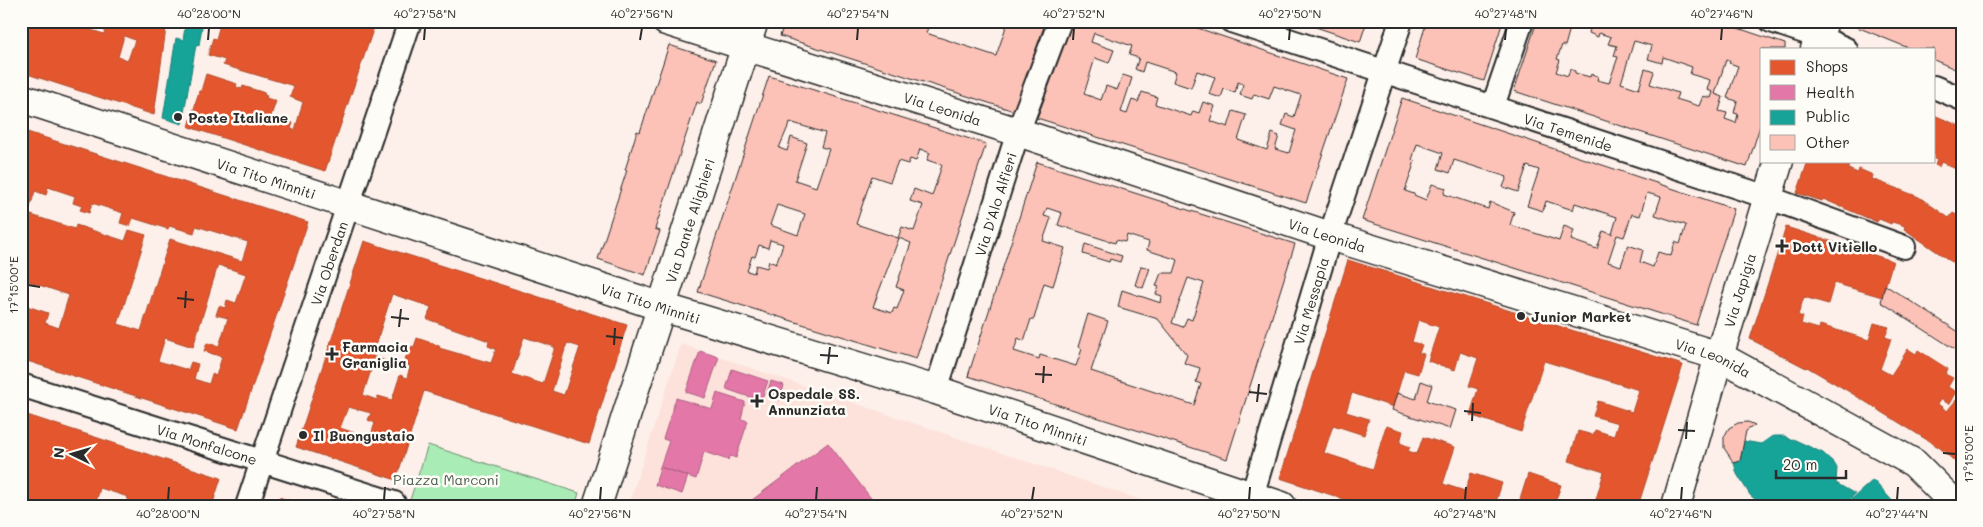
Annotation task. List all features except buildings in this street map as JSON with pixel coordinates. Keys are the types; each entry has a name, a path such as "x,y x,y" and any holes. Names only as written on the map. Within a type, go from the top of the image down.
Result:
{"street":[{"name":"Via Oberdan","path":"247,506 410,21"},
{"name":"Via Leonida","path":"666,21 750,34 1018,132 1330,236 1719,356 1914,463 1958,506"},
{"name":"Via D'Alo Alfieri","path":"936,390 1018,132 1060,21"},
{"name":"Via Temenide","path":"1231,21 1767,197 1904,247"},
{"name":"Via Messapia","path":"1252,496 1330,236 1401,21"},
{"path":"1493,106 1522,21"},
{"path":"1771,21 1819,36 1844,48"},
{"name":"Via Dante Alighieri","path":"597,506 750,34"},
{"path":"1936,88 1962,99"},
{"name":"Via Tito Minniti","path":"21,98 662,307 936,390 1282,506"},
{"name":"Via Japigia","path":"1676,506 1778,162"},
{"name":"Via Monfalcone","path":"21,385 394,503"}],"shaded area":[{"name":"Ospedale SS. Annunziata","path":"681,344 1020,459 1159,506 628,506"}],"green space":[{"name":"Piazza Marconi","path":"428,445 579,493 575,506 408,506"}],"place":[{"name":"Poste Italiane","path":"178,117"},
{"name":"Dott Vitiello","path":"1782,246"},
{"name":"Junior Market","path":"1521,316"},
{"name":"Farmacia Graniglia","path":"332,354"},
{"name":"Ospedale SS. Annunziata","path":"757,401"},
{"name":"Il Buongustaio","path":"303,435"}]}
